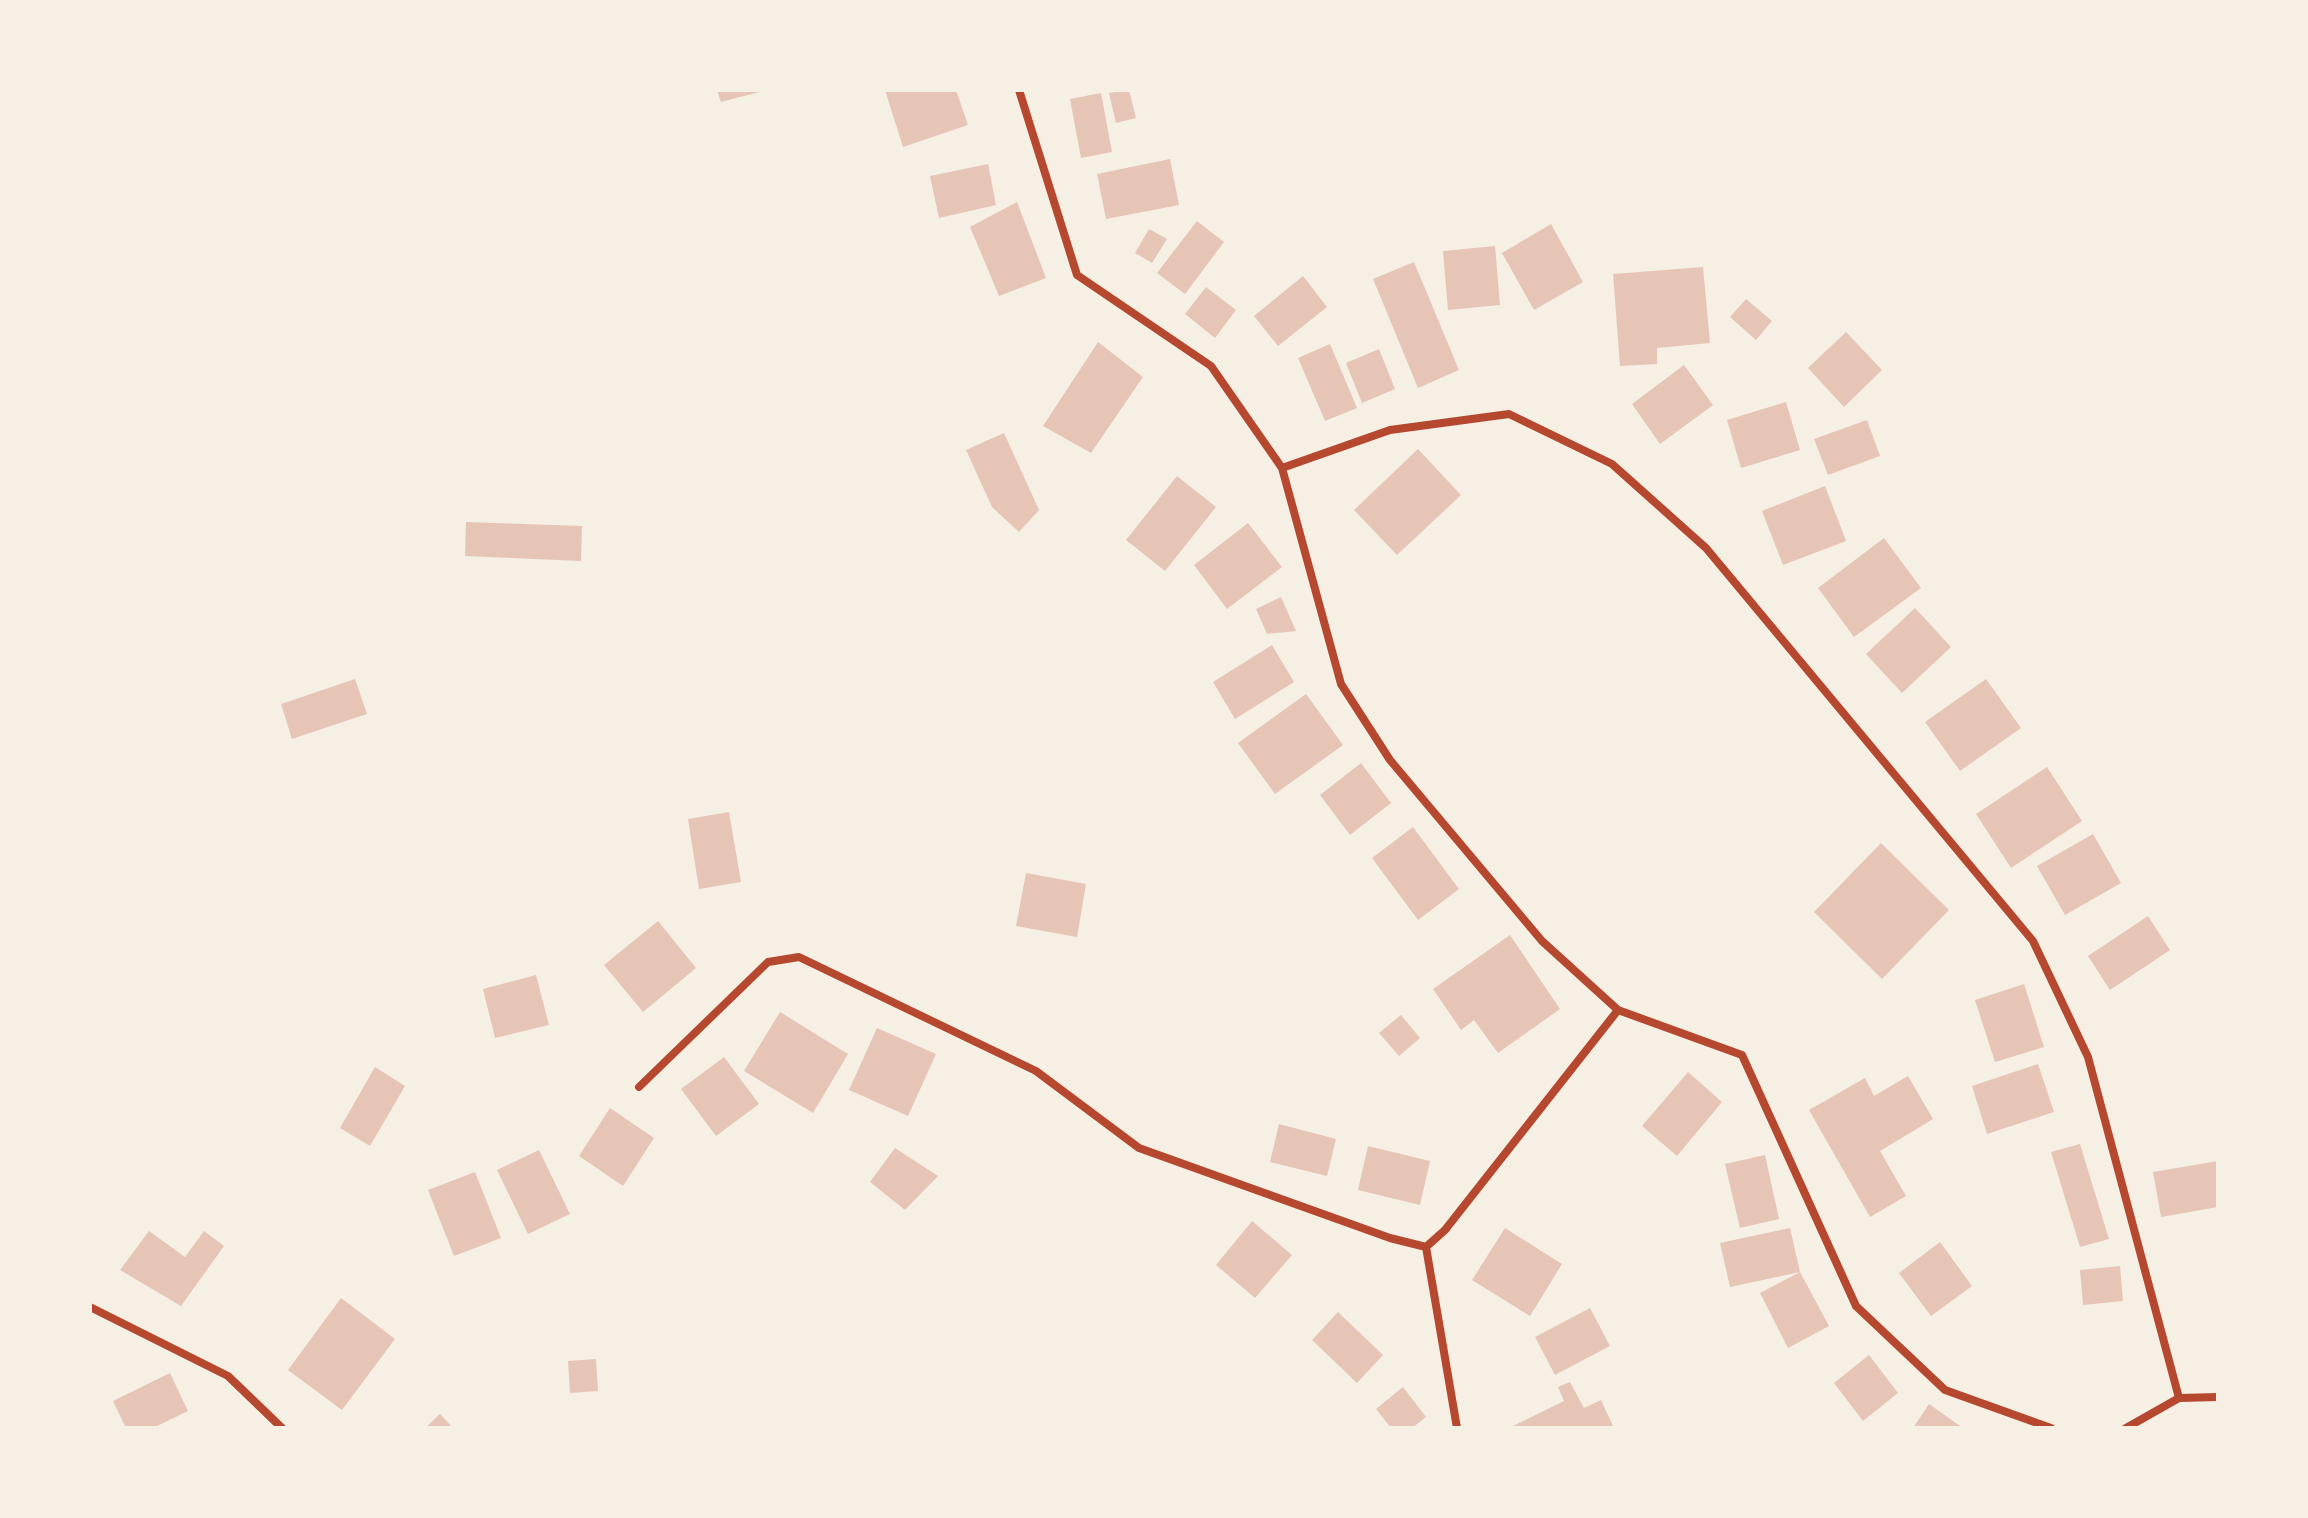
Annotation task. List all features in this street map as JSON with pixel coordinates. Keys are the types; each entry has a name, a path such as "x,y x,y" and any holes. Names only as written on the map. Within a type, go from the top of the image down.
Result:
{"street":[{"path":"1019,90 1077,275 1211,366 1282,468 1341,684 1390,760 1532,929 1618,1010 1742,1055 1856,1306 1945,1390 2051,1428"},
{"path":"1282,468 1390,430 1509,414 1612,464 1706,548 2033,941 2088,1057 2179,1398"},
{"path":"639,1087 768,962 799,957 1036,1071 1139,1148 1390,1238 1426,1247"},
{"path":"1426,1247 1445,1230 1618,1010"},
{"path":"1426,1247 1457,1428"},
{"path":"90,1307 228,1376 282,1428"},
{"path":"2126,1428 2179,1398 2218,1397"}],"building":[{"path":"717,90 763,90 763,91 721,102"},
{"path":"885,90 956,90 968,125 903,147"},
{"path":"1129,90 1136,118 1116,123 1109,93"},
{"path":"1101,93 1112,152 1081,158 1070,99"},
{"path":"1170,159 1179,205 1106,219 1097,174"},
{"path":"988,164 996,205 939,218 930,176"},
{"path":"1017,202 1046,278 999,296 970,227"},
{"path":"1197,221 1224,242 1185,294 1157,273"},
{"path":"1551,224 1583,282 1534,310 1502,253"},
{"path":"1149,229 1167,239 1152,263 1135,253"},
{"path":"1495,246 1500,305 1448,310 1443,251"},
{"path":"1414,262 1459,370 1418,388 1373,279"},
{"path":"1703,267 1710,343 1657,348 1657,364 1620,366 1613,274"},
{"path":"1303,276 1327,307 1278,346 1254,316"},
{"path":"1206,287 1236,310 1215,338 1185,314"},
{"path":"1746,299 1772,321 1756,340 1730,317"},
{"path":"1846,332 1882,370 1844,407 1808,368"},
{"path":"1098,342 1143,377 1091,453 1043,426"},
{"path":"1330,344 1357,408 1325,421 1298,358"},
{"path":"1379,349 1395,389 1362,403 1346,363"},
{"path":"1684,365 1713,405 1660,444 1632,404"},
{"path":"1786,402 1800,450 1741,468 1727,420"},
{"path":"1867,420 1880,456 1828,475 1814,439"},
{"path":"1004,433 1039,510 1019,532 992,507 966,450"},
{"path":"1418,449 1461,495 1397,555 1354,510"},
{"path":"1177,476 1216,507 1165,571 1126,540"},
{"path":"1825,486 1846,541 1783,565 1762,511"},
{"path":"466,522 582,526 581,561 465,556"},
{"path":"1248,523 1282,567 1227,609 1194,565"},
{"path":"1884,538 1921,588 1854,637 1818,588"},
{"path":"1281,597 1296,631 1267,634 1256,609"},
{"path":"1915,608 1951,647 1902,693 1866,654"},
{"path":"1272,645 1294,682 1235,719 1213,682"},
{"path":"355,679 367,714 292,739 281,704"},
{"path":"1986,679 2021,728 1960,771 1925,722"},
{"path":"1306,694 1343,745 1275,794 1238,743"},
{"path":"1361,763 1391,803 1350,835 1320,795"},
{"path":"2047,767 2082,821 2011,868 1976,814"},
{"path":"729,812 741,882 699,889 688,819"},
{"path":"1413,827 1459,889 1418,920 1372,858"},
{"path":"2093,834 2121,883 2065,915 2037,866"},
{"path":"1881,843 1949,910 1882,979 1814,912"},
{"path":"1026,873 1086,884 1077,937 1016,926"},
{"path":"2148,916 2170,950 2110,990 2088,956"},
{"path":"658,921 696,968 643,1012 604,965"},
{"path":"1510,935 1560,1009 1498,1053 1474,1020 1461,1030 1433,989"},
{"path":"536,975 549,1025 495,1038 483,989"},
{"path":"2024,984 2044,1047 1995,1062 1975,1000"},
{"path":"780,1012 848,1054 813,1113 744,1071"},
{"path":"1401,1015 1420,1038 1399,1056 1379,1033"},
{"path":"877,1028 936,1054 908,1116 849,1090"},
{"path":"724,1057 759,1104 716,1136 681,1089"},
{"path":"2038,1064 2054,1112 1987,1134 1972,1086"},
{"path":"375,1067 405,1086 370,1146 340,1128"},
{"path":"1688,1072 1722,1102 1677,1156 1642,1126"},
{"path":"1908,1076 1933,1119 1880,1151 1906,1196 1870,1217 1809,1110 1865,1078 1874,1096"},
{"path":"610,1108 654,1138 623,1186 579,1156"},
{"path":"1279,1124 1336,1139 1327,1176 1270,1162"},
{"path":"2080,1144 2109,1239 2080,1247 2051,1152"},
{"path":"1368,1146 1430,1161 1420,1205 1358,1190"},
{"path":"895,1148 938,1176 905,1210 870,1182"},
{"path":"539,1150 570,1214 528,1234 497,1170"},
{"path":"1765,1155 1779,1219 1740,1228 1725,1164"},
{"path":"2218,1161 2218,1207 2161,1217 2153,1172"},
{"path":"475,1172 501,1238 454,1256 428,1190"},
{"path":"1252,1221 1292,1255 1255,1298 1216,1265"},
{"path":"1505,1228 1562,1264 1530,1316 1472,1280"},
{"path":"1790,1228 1800,1272 1730,1287 1720,1243"},
{"path":"149,1231 185,1257 204,1231 224,1246 181,1306 120,1270"},
{"path":"1940,1242 1972,1286 1931,1316 1899,1273"},
{"path":"2120,1266 2123,1301 2083,1305 2080,1270"},
{"path":"1800,1272 1829,1326 1788,1348 1760,1293"},
{"path":"341,1298 395,1339 342,1410 288,1370"},
{"path":"1590,1308 1610,1346 1555,1375 1535,1337"},
{"path":"1338,1312 1383,1355 1357,1383 1312,1340"},
{"path":"1869,1355 1898,1393 1863,1421 1834,1383"},
{"path":"596,1359 598,1391 570,1393 568,1361"},
{"path":"170,1373 188,1411 153,1428 126,1428 113,1401"},
{"path":"1570,1382 1584,1408 1601,1400 1613,1426 1509,1428 1564,1401 1558,1387"},
{"path":"1403,1387 1426,1417 1412,1428 1391,1428 1376,1409"},
{"path":"1929,1404 1963,1428 1913,1428"},
{"path":"440,1414 453,1428 425,1428"}]}
